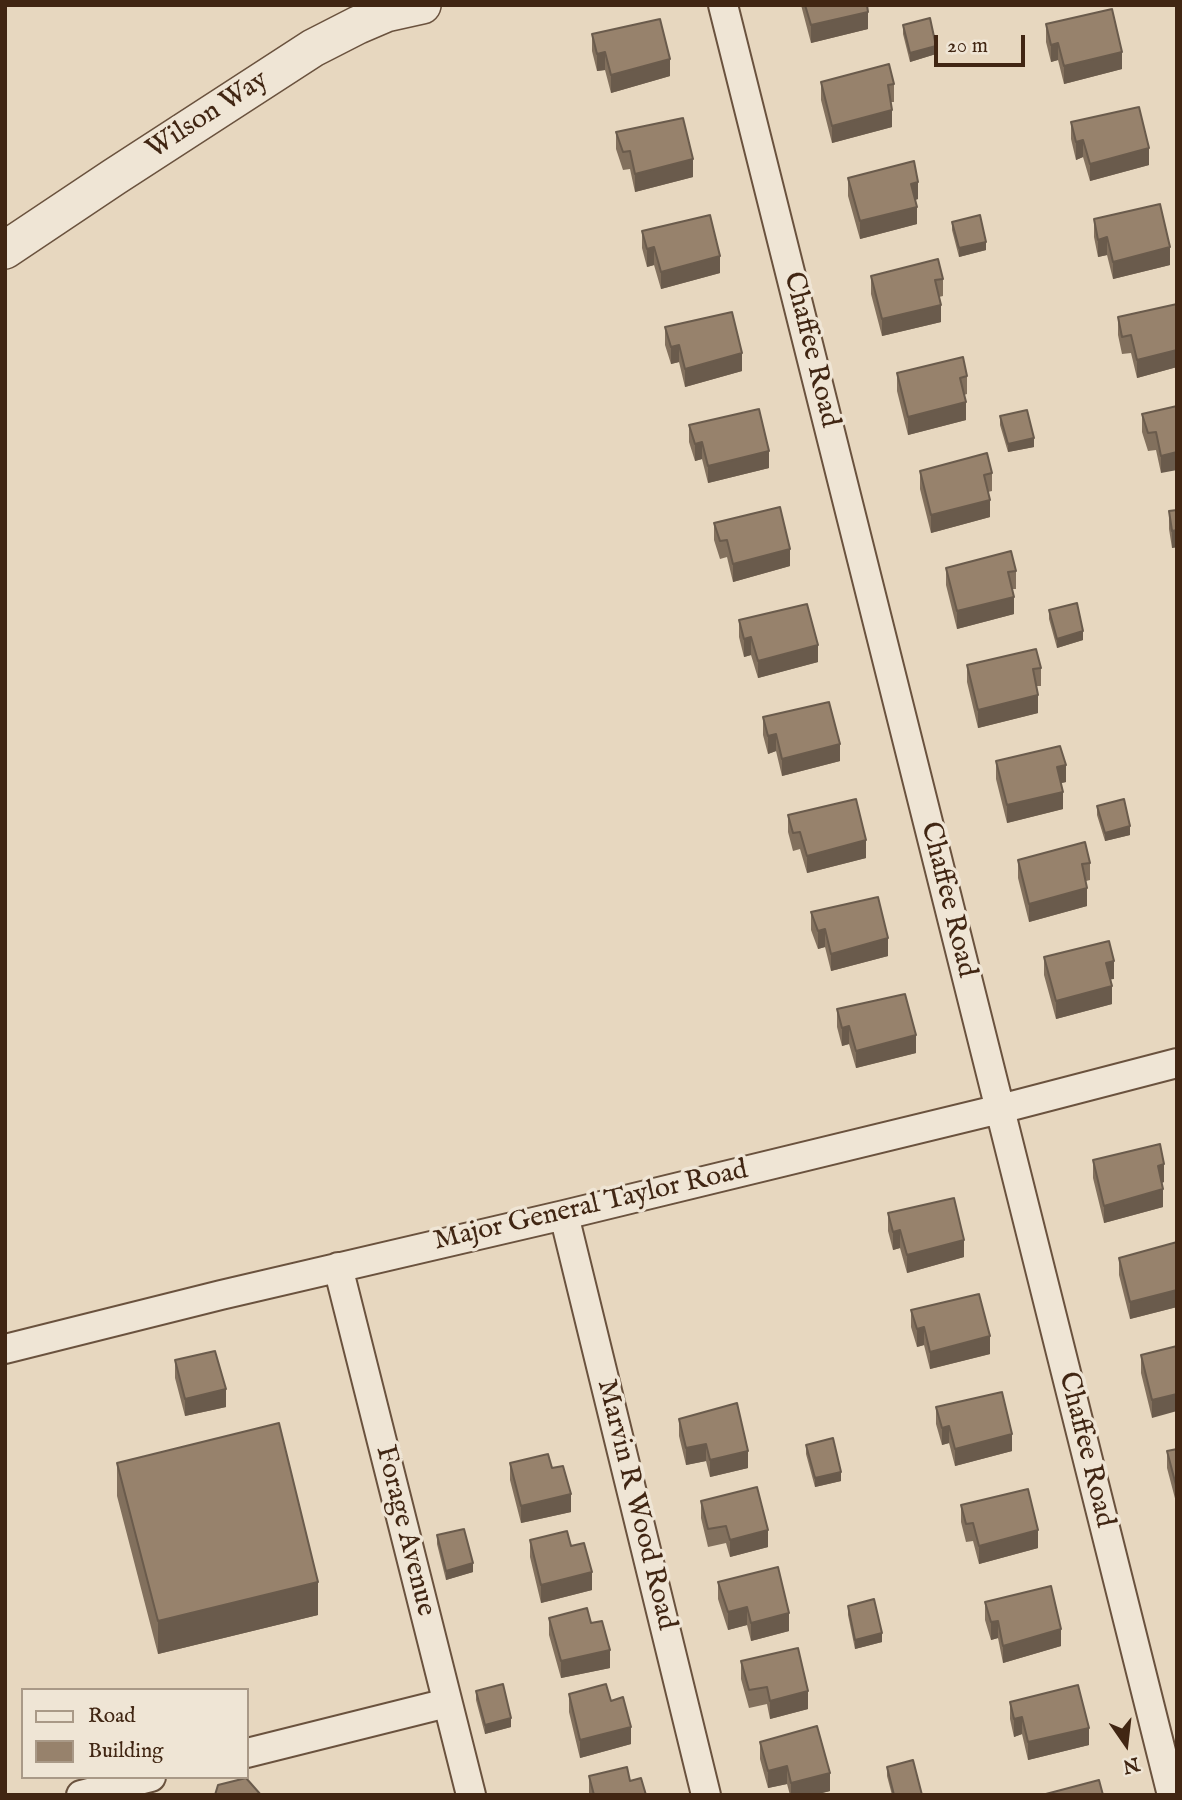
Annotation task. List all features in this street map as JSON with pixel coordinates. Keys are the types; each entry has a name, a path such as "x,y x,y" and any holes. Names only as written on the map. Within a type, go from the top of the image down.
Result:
{"street":[{"name":"Wilson Way","path":"5,250 313,48 386,13 422,5"},
{"name":"Chaffee Road","path":"723,5 1172,1795"},
{"name":"Major General Taylor Road","path":"5,1349 1000,1109 1177,1063"},
{"name":"Marvin R Wood Road","path":"564,1215 706,1795"},
{"name":"Forage Avenue","path":"338,1267 471,1795"},
{"path":"248,1753 447,1703"},
{"path":"82,1795 143,1779"}],"building":[{"path":"805,5 867,5 868,12 811,25"},
{"path":"1112,9 1122,52 1064,66 1058,43 1051,45 1046,24"},
{"path":"930,18 936,46 910,53 903,25"},
{"path":"660,19 670,59 611,75 605,52 597,54 592,34"},
{"path":"889,64 894,84 888,85 892,110 832,126 821,82"},
{"path":"1139,107 1149,148 1090,164 1083,140 1076,142 1071,122"},
{"path":"683,118 693,159 635,174 630,151 623,152 616,132"},
{"path":"914,161 918,182 911,184 917,207 860,221 848,178"},
{"path":"1160,204 1170,247 1113,262 1107,237 1098,240 1094,219"},
{"path":"710,215 720,256 661,272 654,247 647,249 642,231"},
{"path":"980,215 986,242 959,248 952,222"},
{"path":"938,259 943,279 935,280 941,305 882,319 871,276"},
{"path":"1177,304 1177,350 1137,360 1131,335 1122,337 1118,317"},
{"path":"732,312 742,353 685,369 679,345 671,347 665,327"},
{"path":"963,357 967,376 960,378 966,402 908,417 897,373"},
{"path":"1177,406 1177,452 1161,456 1156,432 1148,433 1142,414"},
{"path":"759,409 769,451 708,466 702,442 695,444 689,425"},
{"path":"1027,410 1034,438 1008,444 1000,416"},
{"path":"987,453 992,473 984,475 990,500 931,515 920,471"},
{"path":"780,507 790,549 733,564 727,540 720,541 714,523"},
{"path":"1177,510 1177,530 1172,531 1169,511"},
{"path":"1011,551 1016,571 1008,572 1014,597 957,611 946,568"},
{"path":"1077,603 1083,631 1057,639 1049,610"},
{"path":"807,604 818,645 758,661 751,637 744,639 739,620"},
{"path":"1036,649 1041,668 1033,669 1038,695 978,710 967,665"},
{"path":"829,702 840,744 782,759 776,734 768,736 763,717"},
{"path":"1060,746 1066,765 1057,767 1063,792 1007,805 996,761"},
{"path":"856,799 866,840 807,856 800,832 793,833 788,815"},
{"path":"1124,799 1130,826 1105,833 1097,806"},
{"path":"1085,842 1090,863 1082,864 1087,888 1029,904 1018,860"},
{"path":"878,897 888,938 831,954 825,929 818,931 811,912"},
{"path":"1109,941 1114,961 1106,963 1112,986 1056,1001 1044,957"},
{"path":"905,994 916,1035 856,1051 849,1026 842,1028 837,1009"},
{"path":"1160,1144 1164,1164 1158,1166 1163,1189 1104,1206 1093,1160"},
{"path":"954,1198 964,1240 907,1255 900,1230 893,1232 888,1213"},
{"path":"1177,1242 1177,1290 1130,1302 1119,1258"},
{"path":"979,1294 990,1336 930,1352 924,1327 917,1329 911,1310"},
{"path":"1177,1346 1177,1394 1152,1400 1141,1355"},
{"path":"215,1351 226,1389 185,1399 175,1360"},
{"path":"1002,1392 1012,1434 955,1449 949,1426 942,1428 936,1407"},
{"path":"737,1403 748,1451 710,1460 706,1444 686,1448 679,1419"},
{"path":"279,1423 318,1582 158,1621 117,1463"},
{"path":"833,1438 841,1472 815,1478 806,1445"},
{"path":"1177,1449 1177,1489 1167,1451"},
{"path":"548,1454 552,1468 563,1466 571,1494 521,1506 510,1463"},
{"path":"757,1487 768,1530 730,1540 726,1526 708,1529 701,1501"},
{"path":"1028,1489 1038,1530 979,1546 973,1523 966,1524 961,1505"},
{"path":"464,1529 473,1563 446,1571 437,1535"},
{"path":"567,1531 571,1546 584,1543 592,1572 541,1585 530,1540"},
{"path":"778,1567 789,1613 751,1623 747,1607 728,1612 718,1582"},
{"path":"1051,1586 1061,1629 1003,1646 998,1621 991,1622 985,1602"},
{"path":"874,1599 882,1633 855,1640 848,1606"},
{"path":"587,1608 591,1623 602,1621 610,1650 561,1661 549,1618"},
{"path":"798,1648 808,1691 770,1701 767,1687 749,1690 741,1661"},
{"path":"503,1684 511,1718 485,1725 476,1691"},
{"path":"606,1684 611,1701 623,1697 631,1727 580,1740 569,1694"},
{"path":"1078,1685 1089,1728 1028,1742 1022,1717 1014,1719 1010,1702"},
{"path":"817,1726 830,1773 791,1783 787,1766 768,1771 760,1742"},
{"path":"913,1760 922,1795 894,1795 887,1767"},
{"path":"627,1767 630,1781 641,1778 646,1795 594,1795 589,1776"},
{"path":"247,1779 261,1795 215,1795 218,1785"},
{"path":"1099,1780 1103,1795 1042,1795"}]}
